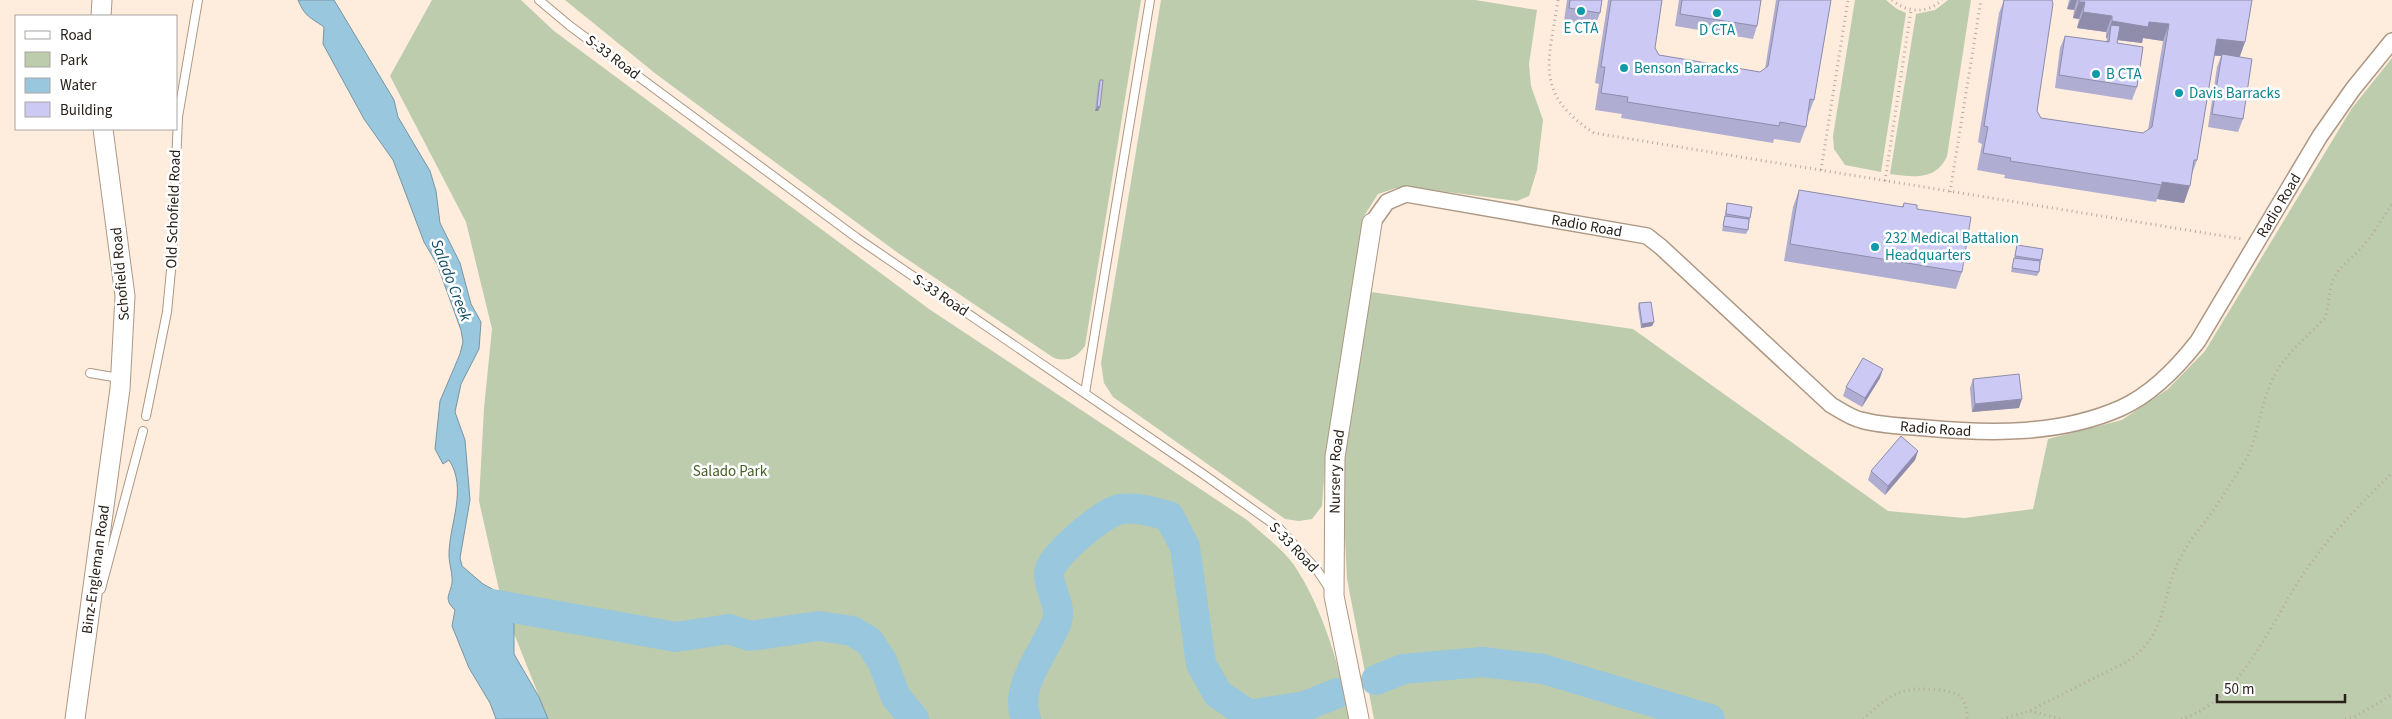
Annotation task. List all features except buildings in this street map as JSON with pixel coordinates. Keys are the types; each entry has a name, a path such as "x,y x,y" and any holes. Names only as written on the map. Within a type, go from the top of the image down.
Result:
{"street":[{"name":"Radio Road","path":"1372,224 1387,202 1406,194 1647,236 1662,247 1831,405 1860,420 1892,426 1972,432 2042,430 2081,422 2122,408 2156,387 2183,360 2198,341 2336,112 2392,41"},
{"name":"Schofield Road","path":"103,130 125,296 121,378 116,420"},
{"name":"Nursery Road","path":"1359,719 1334,596 1335,457 1372,224"},
{"name":"Binz-Engleman Road","path":"76,719 116,420"}],"lane":[{"name":"Old Schofield Road","path":"178,117 198,0"},
{"name":"S-33 Road","path":"539,0 570,26 857,238 1280,528 1317,570 1334,596"},
{"path":"1085,393 1150,0"},
{"name":"Old Schofield Road","path":"146,416 167,312 172,260 177,130"},
{"path":"90,373 121,378"},
{"path":"84,648 143,432"}],"path":[{"path":"1558,0 1549,71 1552,91 1567,114 1594,133 2258,241"},
{"path":"1821,170 1848,0"},
{"path":"1892,0 1902,8 1911,10 1925,10 1942,0"},
{"path":"1950,192 1981,0"},
{"path":"1885,181 1911,10"},
{"path":"2002,719 2029,710 2128,661 2142,651 2151,640 2159,624 2172,576 2182,555 2248,456 2256,438 2266,394 2273,377 2324,320 2328,310 2332,279 2339,268 2350,260 2364,245 2392,204"},
{"path":"2183,719 2212,702 2232,685 2248,664 2304,572 2344,520 2392,473"},
{"path":"1863,719 1887,699 1902,691 1919,689 1953,692 1965,704 1967,719"},
{"path":"2345,719 2354,717 2392,695"},
{"path":"2029,710 2062,719"}],"green space":[{"name":"Salado Park","path":"432,0 521,0 554,31 929,309 1247,520 1284,553 1304,581 1322,619 1336,660 1350,719 548,719 502,603 479,501 484,408 492,329 466,222 390,76"},
{"path":"565,0 1141,0 1085,346 1078,354 1071,358 1063,360 1054,358 898,253 656,74"},
{"path":"1161,0 1475,0 1537,10 1529,64 1531,86 1543,120 1537,170 1529,196 1517,201 1424,189 1396,188 1378,194 1364,216 1325,467 1322,506 1312,519 1299,521 1285,519 1113,397 1104,383 1101,363"},
{"path":"1855,0 1886,0 1897,9 1906,13 1881,172 1845,165 1834,149 1833,136"},
{"path":"1948,0 1971,0 1947,156 1937,170 1923,176 1890,174 1916,14 1935,10"},
{"path":"2392,58 2392,719 1374,719 1347,579 1345,537 1345,455 1371,292 1633,329 1888,511 1964,518 2033,509 2048,439 2122,420 2168,389 2205,351 2352,108"}],"water":[{"name":"Salado Creek","path":"298,0 334,0 394,100 398,117 430,171 436,191 440,223 460,263 471,304 481,322 479,349 461,384 455,412 465,440 470,500 460,558 462,566 483,584 507,597 514,625 514,654 539,697 548,719 496,719 490,703 469,668 452,626 455,610 448,600 452,580 449,555 456,507 457,483 449,460 443,464 435,449 440,401 460,354 463,342 461,330 437,264 424,242 393,160 364,119 323,44 324,27 311,19"}],"waterway":[{"path":"1026,719 1023,707 1027,681 1057,621 1058,609 1049,579 1052,565 1058,556 1079,535 1103,517 1121,509 1139,509 1169,516 1185,547 1201,664 1218,694 1249,715 1305,706 1338,693"},
{"path":"469,600 676,637 729,629 750,636 819,626 852,631 869,641 882,661 896,697 914,719"},
{"path":"1376,680 1403,669 1482,662 1543,669 1710,719"}],"place":[{"name":"E CTA","path":"1581,11"},
{"name":"D CTA","path":"1717,13"},
{"name":"Benson Barracks","path":"1624,68"},
{"name":"B CTA","path":"2096,74"},
{"name":"Davis Barracks","path":"2179,93"},
{"name":"232 Medical Battalion Headquarters","path":"1875,247"}]}
